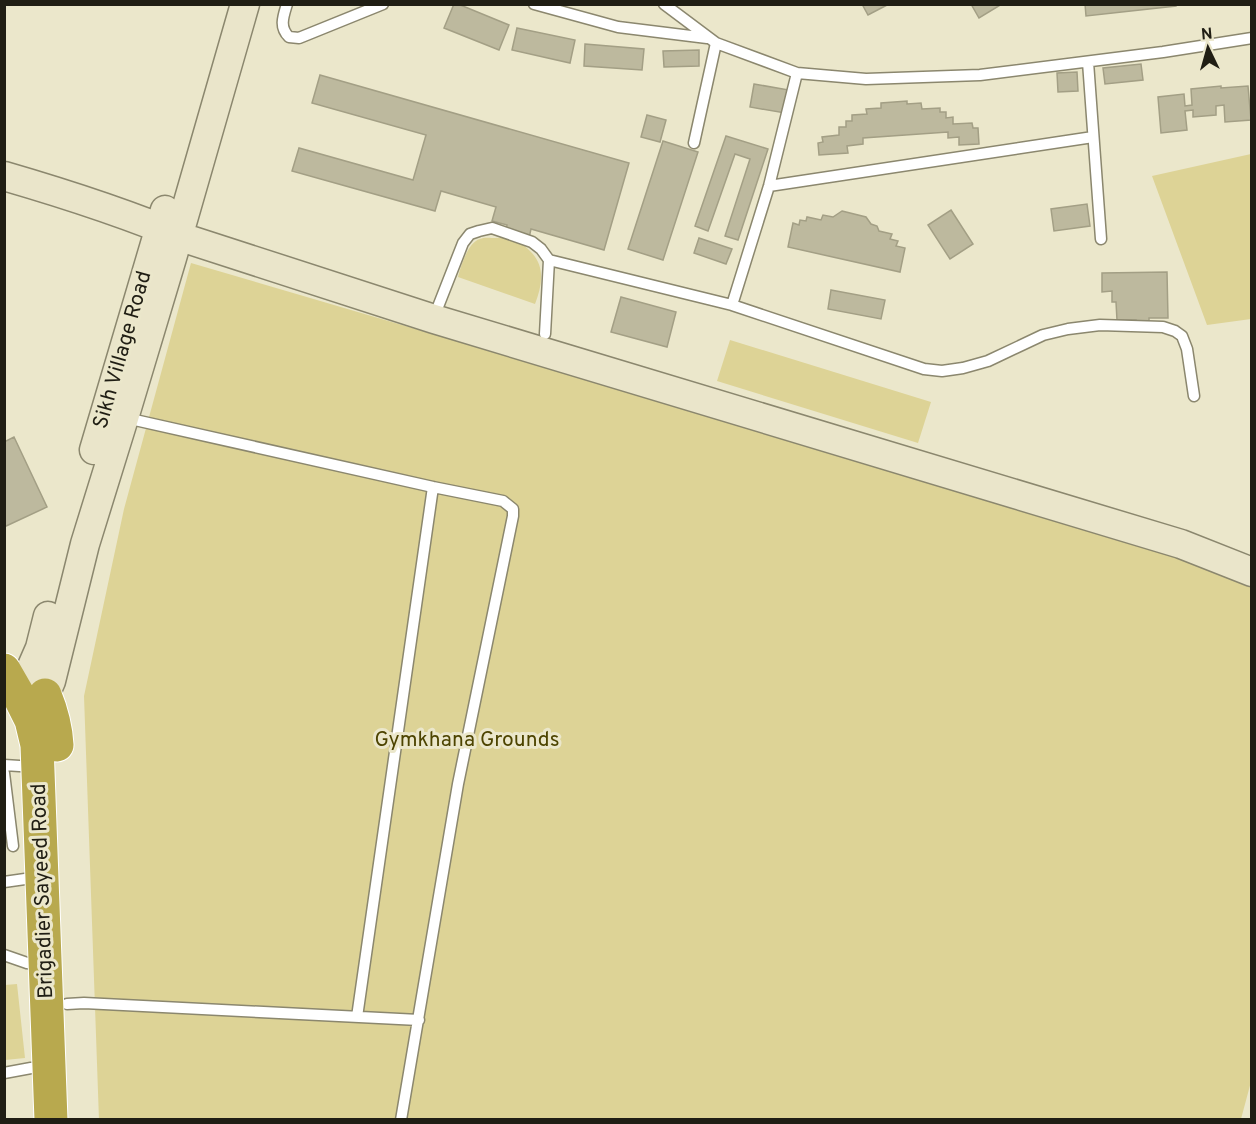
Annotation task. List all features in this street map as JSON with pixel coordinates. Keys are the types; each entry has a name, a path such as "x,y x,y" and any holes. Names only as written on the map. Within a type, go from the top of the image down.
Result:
{"highway":[{"name":"Brigadier Sayeed Road","path":"25,695 37,746 51,1119"},
{"path":"25,695 52,712 56,730 71,1119"}],"main road":[{"name":"Sikh Village Road","path":"170,225 202,88 229,4"},
{"name":"Sikh Village Road","path":"25,695 40,648 56,584 170,225 245,4"},
{"path":"4,163 105,195 170,225"},
{"path":"4,176 170,225 436,312 1181,544 1251,572"},
{"path":"25,695 51,681 85,544 124,418 170,225"},
{"path":"436,312 545,334 1175,530 1251,557"}],"lane":[{"path":"287,4 282,21 283,31 289,37 298,38 383,4"},
{"path":"534,4 618,27 712,41 797,73 866,79 980,75 1163,52 1251,38"},
{"path":"664,4 712,41"},
{"path":"694,143 712,41"},
{"path":"1088,62 1101,239"},
{"path":"732,305 769,186 797,73"},
{"path":"769,186 1094,137"},
{"path":"436,312 463,243 470,234 492,228 532,242 549,260 545,334"},
{"path":"549,260 732,305 924,369 942,371 987,361 1043,335 1068,329 1100,325 1163,327 1182,336 1187,349 1194,396"},
{"path":"124,418 503,501 513,509 458,784 401,1119"},
{"path":"357,1017 433,487"},
{"path":"4,765 38,767"},
{"path":"4,773 13,846"},
{"path":"4,882 42,877"},
{"path":"4,955 27,963 46,965"},
{"path":"67,1004 419,1020"},
{"path":"4,1073 49,1067"}],"green space":[{"path":"1251,154 1251,319 1207,325 1152,176"},
{"path":"482,238 516,240 525,247 539,263 541,276 535,304 458,277 466,255 476,241"},
{"name":"Gymkhana Grounds","path":"191,263 1179,553 1251,581 1252,1078 1241,1119 99,1120 84,696 124,509"},
{"path":"730,340 931,402 918,443 717,381"},
{"path":"17,984 25,1058 5,1060 5,985"}],"building":[{"path":"454,4 509,25 499,50 444,28"},
{"path":"862,4 889,4 868,15"},
{"path":"971,4 1002,4 979,18"},
{"path":"1085,4 1176,4 1176,6 1086,16"},
{"path":"517,28 575,40 570,63 512,50"},
{"path":"585,44 644,49 642,70 584,66"},
{"path":"699,50 699,66 664,67 663,51"},
{"path":"1141,64 1143,80 1105,84 1103,68"},
{"path":"1077,72 1078,91 1058,92 1057,73"},
{"path":"320,75 629,163 604,250 531,229 529,238 505,231 507,225 492,221 496,207 441,191 435,211 292,171 299,148 413,180 426,135 312,103"},
{"path":"754,84 789,90 785,113 750,107"},
{"path":"1221,86 1221,88 1248,86 1251,120 1225,122 1224,105 1216,106 1216,115 1193,117 1193,110 1185,111 1187,130 1161,133 1158,97 1184,94 1185,106 1192,105 1191,89"},
{"path":"907,101 907,104 921,103 922,109 940,108 940,112 946,112 946,118 953,117 953,124 972,123 973,128 978,128 979,144 959,145 959,137 948,138 948,132 863,138 863,144 847,146 848,153 819,155 818,143 823,142 822,137 839,135 839,127 846,127 846,121 852,121 852,115 867,114 866,109 881,108 881,103"},
{"path":"647,115 666,120 660,142 641,137"},
{"path":"726,136 768,149 738,240 725,236 750,159 735,154 708,231 695,226"},
{"path":"663,141 698,152 663,260 628,249"},
{"path":"1087,204 1090,226 1054,231 1051,209"},
{"path":"951,210 973,244 950,259 928,225"},
{"path":"842,211 866,217 871,224 877,226 879,231 892,234 890,239 898,241 896,246 905,248 900,272 788,247 793,223 799,225 800,220 806,221 807,217 821,220 823,215 833,217"},
{"path":"699,238 732,249 726,264 694,253"},
{"path":"1167,272 1168,318 1149,318 1149,324 1136,324 1136,320 1117,320 1116,302 1112,302 1112,291 1102,292 1102,273"},
{"path":"831,290 885,300 881,319 828,309"},
{"path":"621,297 676,312 667,347 611,332"},
{"path":"14,437 47,507 4,527 4,442"}]}
